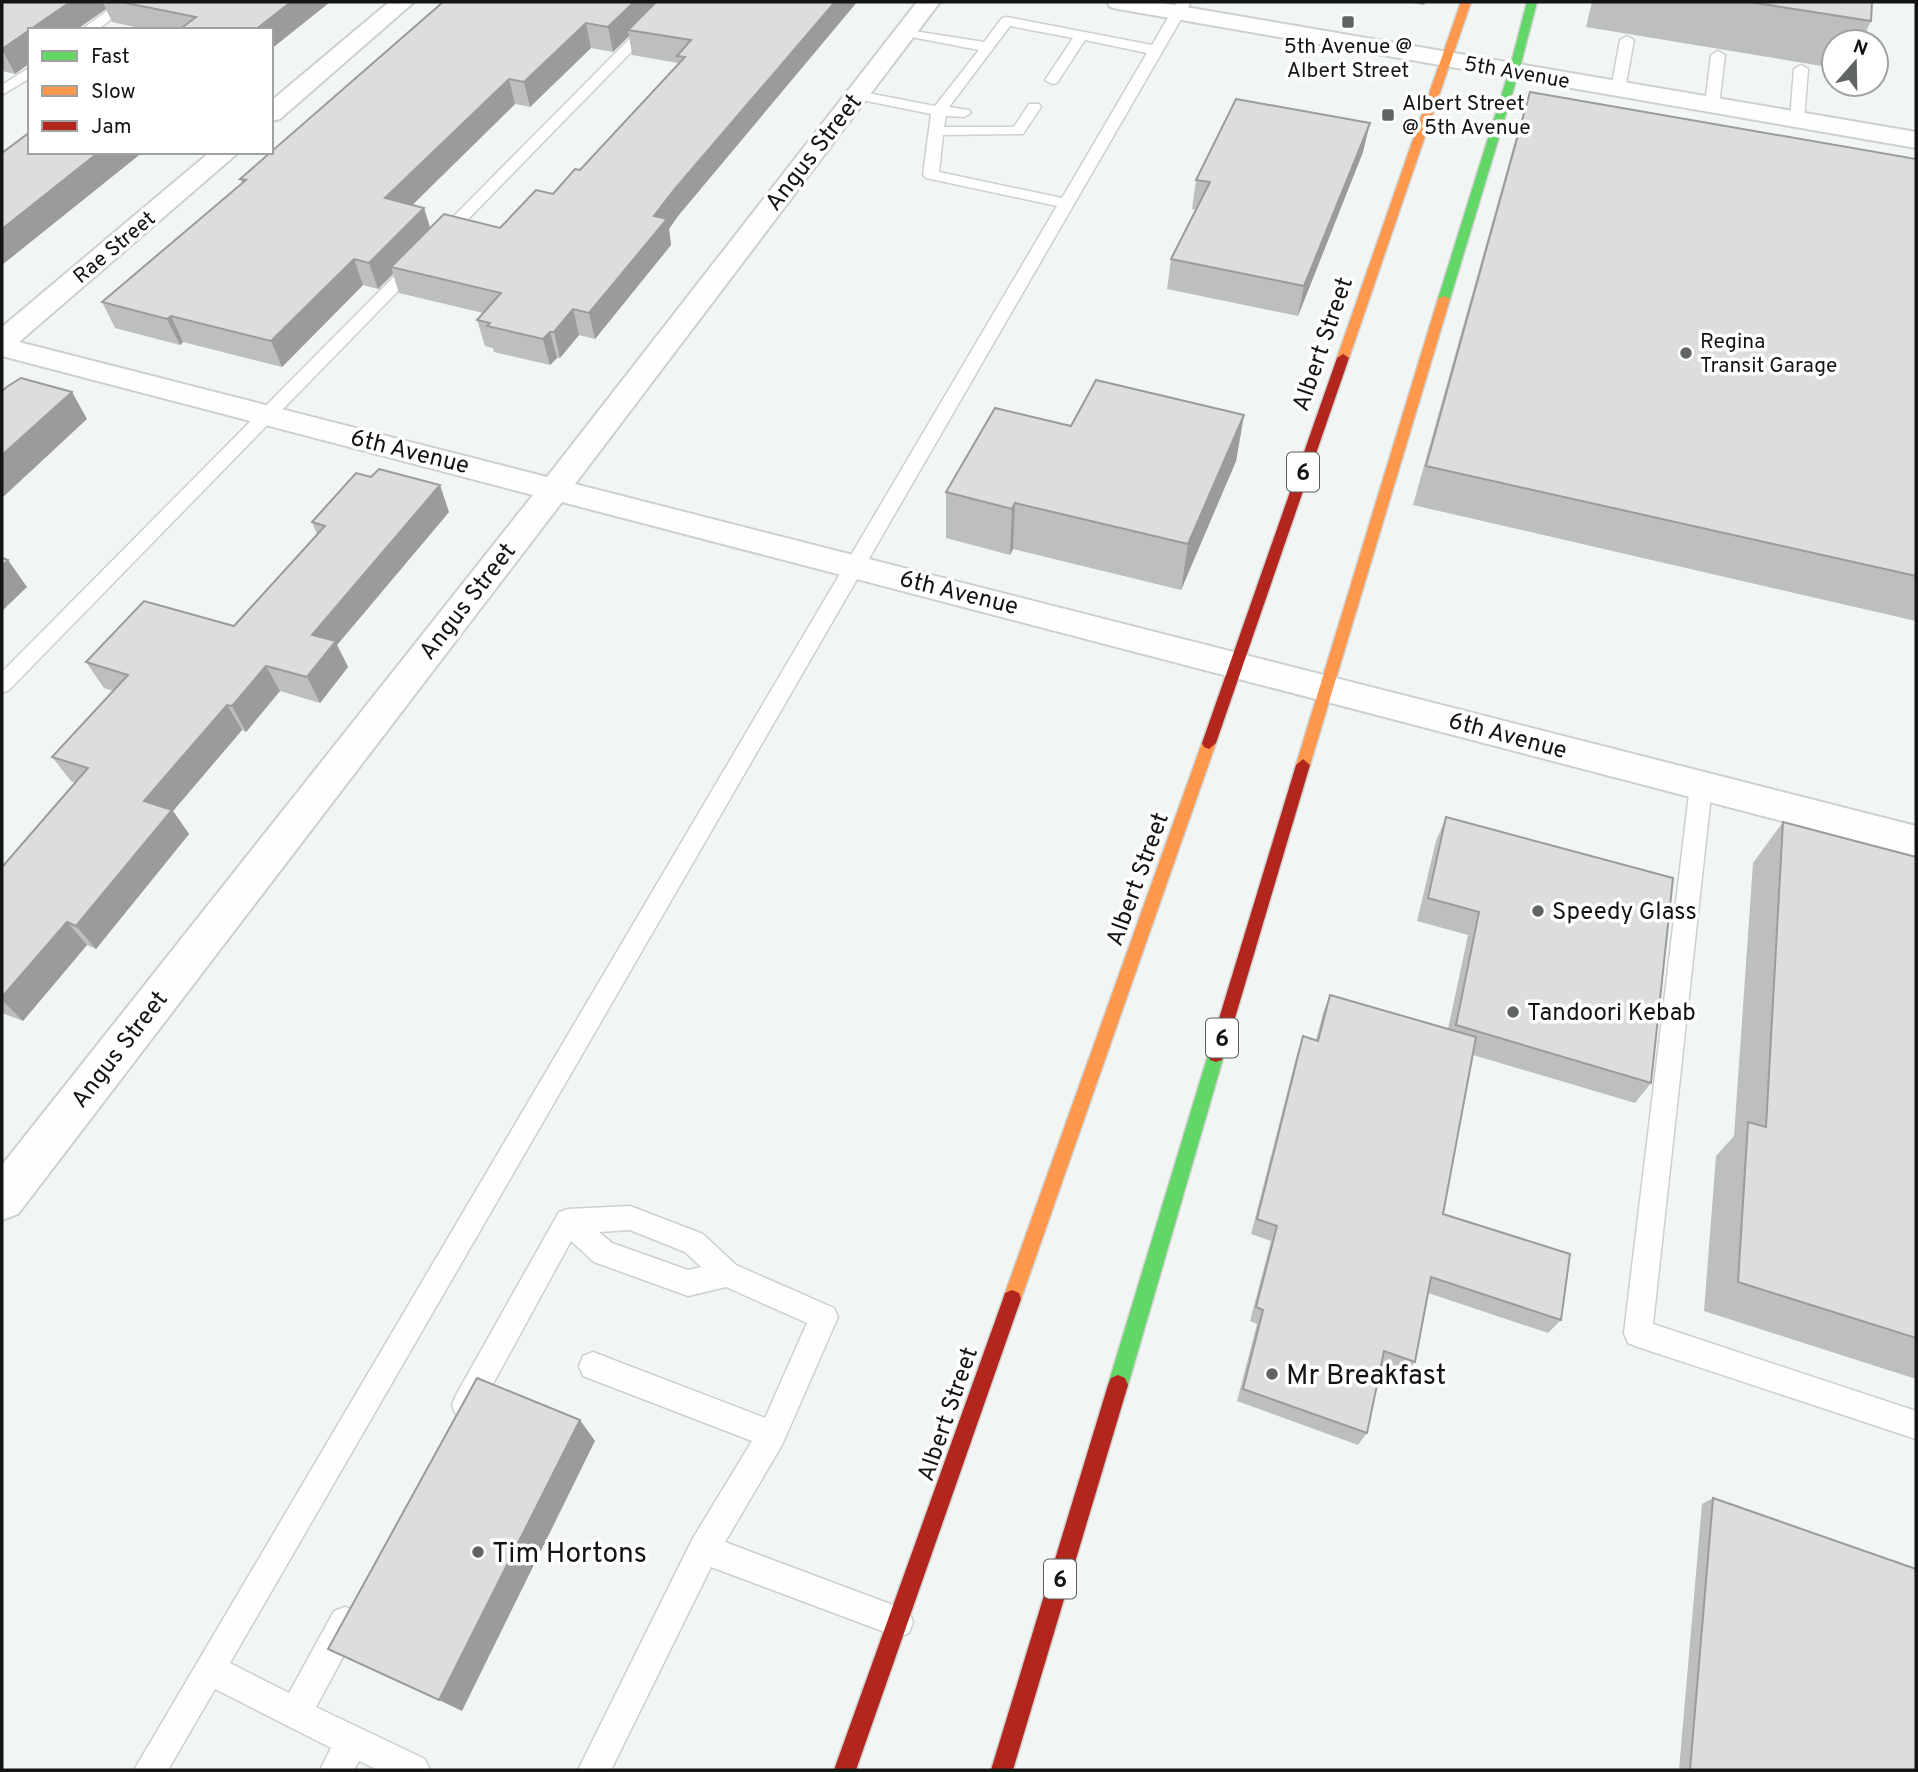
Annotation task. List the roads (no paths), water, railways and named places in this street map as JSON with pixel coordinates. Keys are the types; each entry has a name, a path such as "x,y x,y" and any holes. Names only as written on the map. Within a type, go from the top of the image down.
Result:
{"main road":[{"name":"Albert Street","path":"845,1770 1237,664 1466,2"},
{"name":"6","path":"1002,1770 1514,71 1532,2"}],"street":[{"path":"273,112 403,2"},
{"name":"Angus Street","path":"2,1199 555,489 929,2"},
{"name":"5th Avenue","path":"1118,2 1181,7 1446,60 1916,140"},
{"name":"Rae Street","path":"2,344 224,154"},
{"name":"6th Avenue","path":"2,344 1916,841"}],"lane":[{"path":"91,28 127,2"},
{"path":"2,685 673,2"},
{"path":"150,1770 852,565 1181,7"},
{"path":"1065,203 931,175 939,111 1007,21 1155,50"},
{"path":"906,32 988,47"},
{"path":"1052,80 1081,36"},
{"path":"1618,89 1628,40"},
{"path":"1712,105 1718,55"},
{"path":"977,62 997,63"},
{"path":"1041,65 1061,66"},
{"path":"1797,120 1801,69"},
{"path":"2,91 28,72"},
{"path":"961,81 983,85"},
{"path":"858,95 939,111 964,113"},
{"path":"937,131 1018,131 1031,111 1007,114"},
{"path":"1701,786 1638,1333 1916,1424"},
{"path":"568,1221 630,1218 694,1243 727,1274 824,1317 772,1435 704,1549 594,1770"},
{"path":"568,1221 603,1253 688,1283 727,1274"},
{"path":"455,1424 568,1221"},
{"path":"593,1366 772,1435"},
{"path":"704,1549 898,1622"},
{"path":"296,1711 356,1604"},
{"path":"209,1669 296,1711 352,1742 414,1770"},
{"path":"336,1770 352,1742"}],"place":[{"name":"5th Avenue @ Albert Street","path":"1348,22"},
{"name":"Albert Street @ 5th Avenue","path":"1388,115"},
{"name":"Regina Transit Garage","path":"1686,353"},
{"name":"Speedy Glass","path":"1538,911"},
{"name":"Tandoori Kebab","path":"1513,1012"},
{"name":"Mr Breakfast","path":"1272,1374"},
{"name":"Tim Hortons","path":"478,1552"}]}
